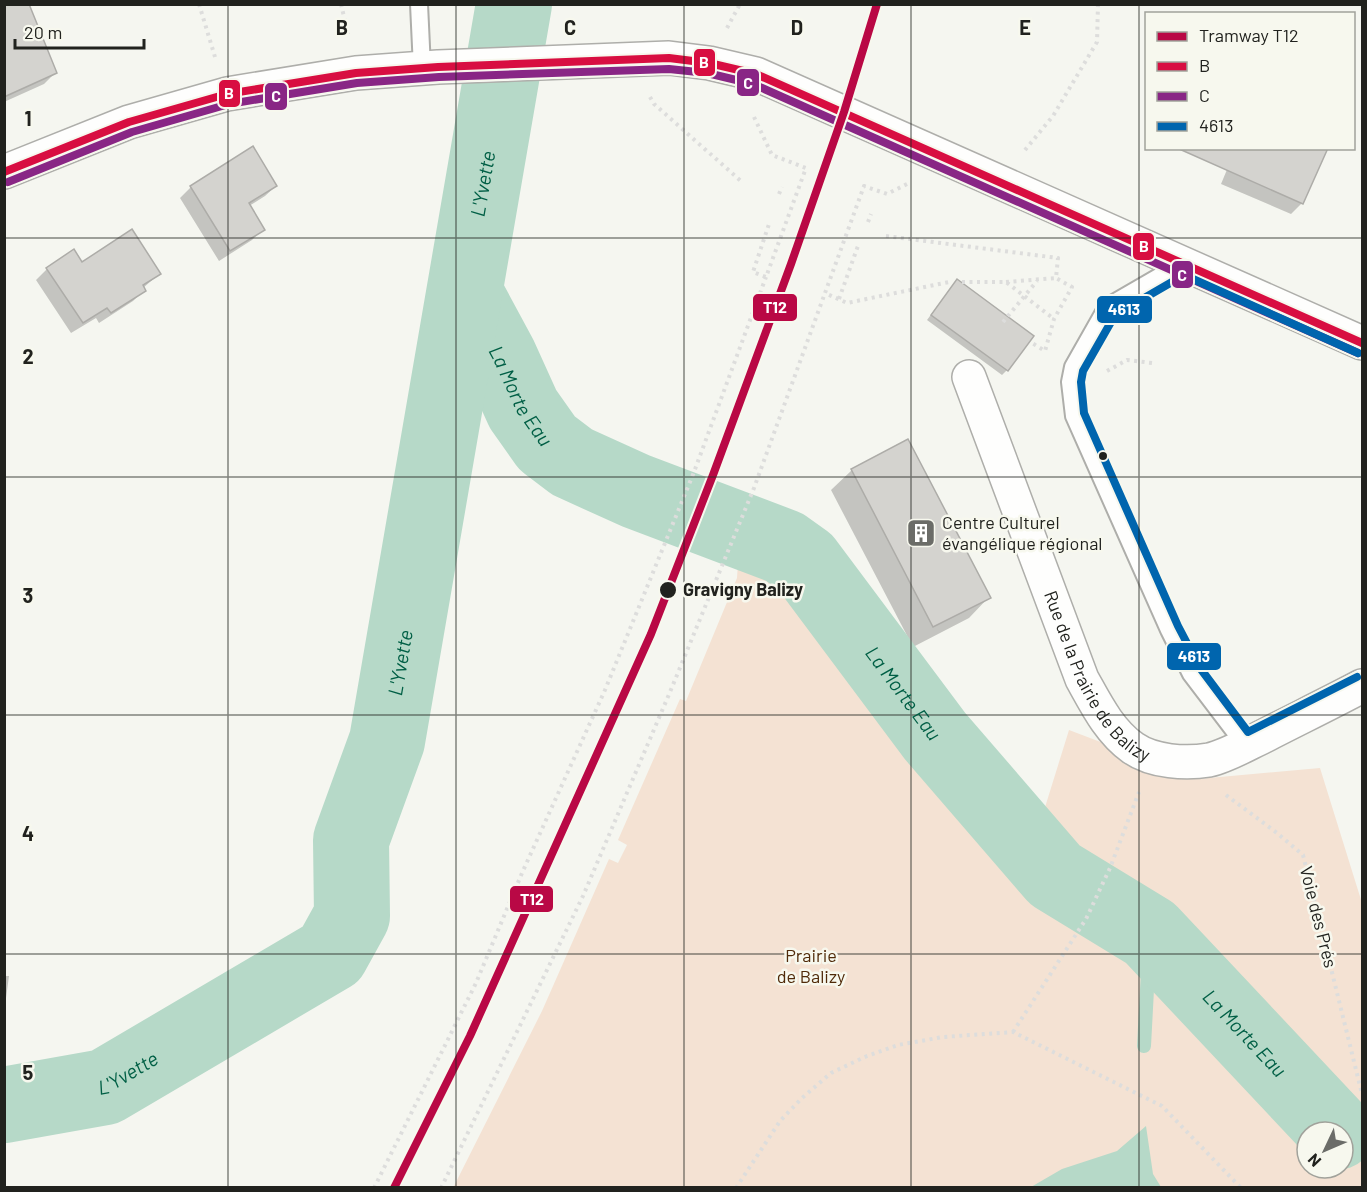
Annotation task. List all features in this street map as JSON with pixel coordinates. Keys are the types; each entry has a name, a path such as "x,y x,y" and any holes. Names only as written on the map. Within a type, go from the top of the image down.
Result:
{"street":[{"path":"4,172 129,122 227,94 356,73 430,67 669,58 709,63 756,74 1362,342"},
{"name":"Rue de la Prairie de Balizy","path":"969,377 1082,679 1100,712 1119,736 1134,749 1167,759 1210,760 1245,745 1362,686"}],"lane":[{"path":"418,4 430,67"},
{"path":"1183,263 1107,307 1074,367 1070,382 1074,416 1169,630 1191,674 1245,745"}],"path":[{"path":"199,4 227,94"},
{"path":"1010,187 1022,154 1053,116 1097,42 1098,4"},
{"path":"654,104 742,182"},
{"path":"374,1188 476,983 522,873 605,690 694,472 806,168 772,155 753,115"},
{"path":"441,1188 583,896 661,714 754,488 864,186 887,194 908,183"},
{"path":"779,194 782,187"},
{"path":"868,222 871,214"},
{"path":"766,277 753,272 769,224"},
{"path":"886,236 1058,258 1056,278"},
{"path":"839,299 859,243"},
{"path":"962,282 1036,281 1056,278 1072,287 1054,319 1045,351 1032,343"},
{"path":"1003,322 1036,281"},
{"path":"825,293 847,303 949,282"},
{"path":"1006,282 1054,319"},
{"path":"1101,375 1127,360 1152,363"},
{"path":"1013,1032 1086,919 1167,759"},
{"name":"Voie des Prés","path":"1167,759 1277,832 1303,855 1362,1094"},
{"path":"736,1188 780,1121 831,1073 897,1045 943,1037 1013,1032 1162,1106 1241,1188"}],"green space":[{"name":"Prairie de Balizy","path":"743,549 789,571 950,792 1024,875 1069,730 1198,779 1320,768 1362,903 1362,1187 453,1188 542,1011 609,859 618,863 627,845 618,840 680,699 686,701 737,578 738,563"}],"shaded area":[{"path":"1146,1126 1153,1174 1161,1187 1031,1187 1062,1169 1117,1151"}],"building":[{"path":"4,4 29,4 57,73 4,97"},
{"path":"253,146 277,186 249,203 265,230 230,251 190,186"},
{"path":"1182,150 1327,150 1303,204"},
{"path":"132,229 161,274 143,285 146,291 111,313 107,308 83,323 46,268 74,249 82,262"},
{"path":"957,279 1034,336 1008,371 931,315"},
{"name":"Centre Culturel évangélique régional","path":"908,439 991,598 933,627 851,469"}],"waterway":[{"name":"L'Yvette","path":"4,1105 105,1087 331,954 352,916 351,840 387,741 514,4"},
{"name":"La Morte Eau","path":"465,293 499,356 523,409 547,443 572,462 636,491 784,547 805,562 935,736 1055,875 1150,933 1326,1120"},
{"path":"1144,1046 1150,933"}],"tram line":[{"name":"T12","path":"394,1188 470,1036 651,634 791,264 844,112 877,4"}],"transit line":[{"name":"B","path":"4,172 129,122 227,94 356,73 438,67 669,58 709,63 756,74 1362,343"},
{"name":"C","path":"8,182 132,132 229,104 357,83 439,77 669,69 707,73 753,84 1358,353"},
{"name":"4613","path":"1357,677 1248,732 1200,668 1178,626 1084,413 1081,382 1083,371 1115,315 1184,275 1358,353"}],"place":[{"name":"Centre Culturel évangélique régional","path":"921,533"},
{"name":"Gravigny Balizy","path":"668,590"}]}
